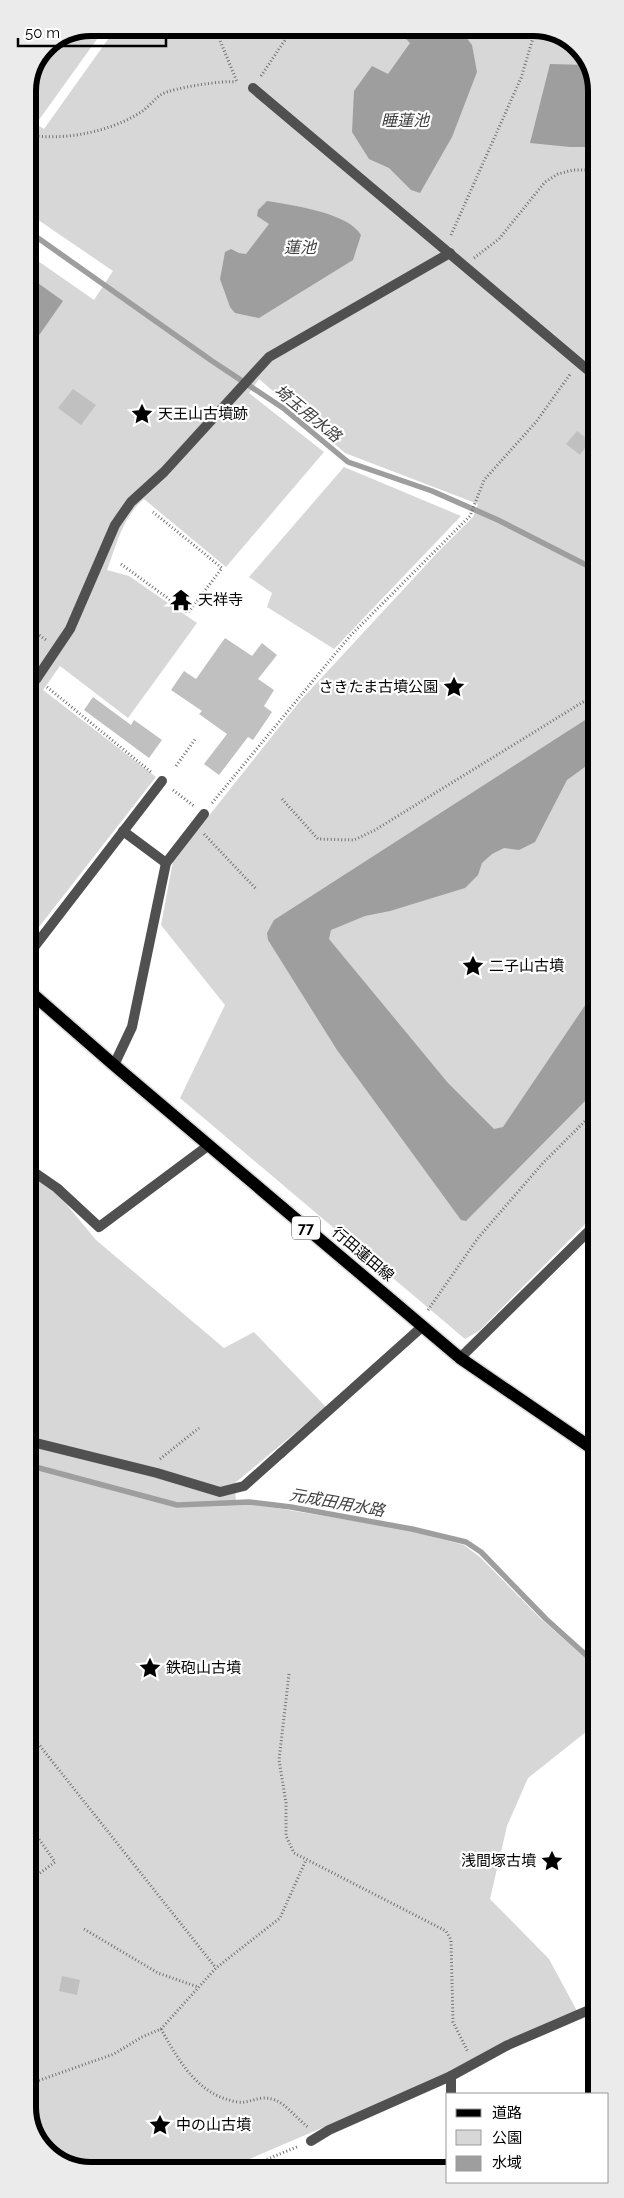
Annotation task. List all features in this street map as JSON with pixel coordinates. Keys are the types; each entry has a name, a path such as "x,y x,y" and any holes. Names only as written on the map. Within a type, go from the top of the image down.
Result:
{"main road":[{"name":"行田蓮田線","path":"36,997 460,1358 588,1446"}],"street":[{"path":"254,88 588,370"},
{"path":"37,678 70,629 115,525 131,502 164,472 242,388 254,372 269,357 447,251"},
{"path":"36,945 162,781"},
{"path":"114,1065 132,1026 166,863 204,814"},
{"path":"123,831 166,863"},
{"path":"36,1174 57,1188 99,1227 209,1145"},
{"path":"460,1358 588,1232"},
{"path":"36,1443 220,1492 244,1486 423,1326"},
{"path":"312,2141 329,2130 451,2076 508,2045 588,2010"},
{"path":"451,2076 451,2093"}],"path":[{"path":"218,36 236,82"},
{"path":"36,137 47,138 104,129 141,112 162,94 214,83 236,82 254,88 288,36"},
{"path":"447,251 521,78 534,36"},
{"path":"464,266 499,239 545,182 558,174 573,170 588,170"},
{"path":"37,678 204,814 350,636 472,513 484,480 536,422 579,362"},
{"path":"122,564 188,613 222,568 153,512"},
{"path":"36,633 58,648"},
{"path":"282,799 318,839 354,840 375,830 588,699"},
{"path":"176,766 196,738"},
{"path":"194,826 221,849 257,890"},
{"path":"426,1312 478,1238 542,1164 588,1118"},
{"path":"146,1471 199,1428"},
{"path":"289,1674 279,1760 286,1803 286,1836 294,1853 446,1931 451,1940 452,2022 474,2064"},
{"path":"36,1742 216,1968"},
{"path":"36,1835 55,1862 36,1876"},
{"path":"36,2082 114,2054 142,2037 161,2029 216,1968 280,1918 306,1860"},
{"path":"84,1929 158,1973 198,1987"},
{"path":"161,2029 180,2063 195,2081 214,2096 240,2103 266,2097 278,2101 308,2127 329,2130"},
{"path":"261,2162 312,2141"}],"green space":[{"name":"さきたま古墳公園","path":"99,36 36,124 37,81 40,70 52,52 70,40"},
{"name":"さきたま古墳公園","path":"110,36 536,36 554,40 569,50 585,74 588,91 588,1221 479,1331 465,1339 180,1098 225,1005 161,925 173,861 300,701 438,552 473,517 478,504 345,453 259,379 249,393 324,452 226,567 144,499 125,523 107,570 129,576 197,623 128,718 60,666 43,690 156,777 36,931 36,260 94,300 113,271 36,218 36,124 44,129"},
{"path":"344,467 461,516 334,649 267,607 272,593 249,577"},
{"path":"36,1179 58,1194 96,1240 224,1348 254,1332 326,1407 235,1483 236,1505 258,1505 403,1529 464,1545 481,1558 541,1619 588,1660 588,1730 528,1778 507,1826 490,1899 549,1959 577,2011 515,2037 436,2079 243,2162 81,2161 70,2158 55,2148 39,2124 36,2107"}],"water":[{"name":"睡蓮池","path":"403,36 465,36 472,45 477,72 452,137 420,193 411,190 389,168 369,159 352,132 354,91 372,66 388,74 410,43"},
{"path":"550,64 580,65 585,74 588,91 588,147 530,143"},
{"name":"蓮池","path":"267,201 319,211 333,216 355,227 361,235 353,260 259,318 235,313 230,307 220,279 225,252 231,249 246,254 269,224 257,216 258,210"},
{"path":"36,282 63,301 36,340"},
{"path":"588,718 588,765 567,780 535,842 519,850 504,848 492,854 482,863 478,875 465,888 390,911 365,916 331,930 329,939 448,1083 494,1129 503,1127 588,1001 588,1098 466,1221 461,1220 337,1050 268,940 267,933 274,920"}],"building":[{"path":"73,389 96,405 81,425 58,408"},
{"path":"577,431 588,439 588,444 580,455 566,444"},
{"path":"225,638 252,656 262,643 277,655 258,679 274,690 264,706 272,712 253,740 248,737 219,775 204,764 227,734 199,714 202,711 171,690 184,671 196,679"},
{"path":"93,697 131,725 134,720 162,740 149,758 84,710"},
{"path":"62,1976 80,1980 77,1995 59,1991"}],"waterway":[{"name":"埼玉用水路","path":"36,237 212,361 283,408 348,462 432,491 498,520 588,566"},
{"name":"元成田用水路","path":"36,1467 177,1505 249,1502 291,1507 412,1529 466,1542 481,1552 546,1619 588,1657"}],"place":[{"name":"天王山古墳跡","path":"142,414"},
{"name":"天祥寺","path":"181,600"},
{"name":"さきたま古墳公園","path":"454,687"},
{"name":"二子山古墳","path":"473,966"},
{"name":"鉄砲山古墳","path":"150,1668"},
{"name":"浅間塚古墳","path":"552,1861"},
{"name":"中の山古墳","path":"160,2125"}]}
